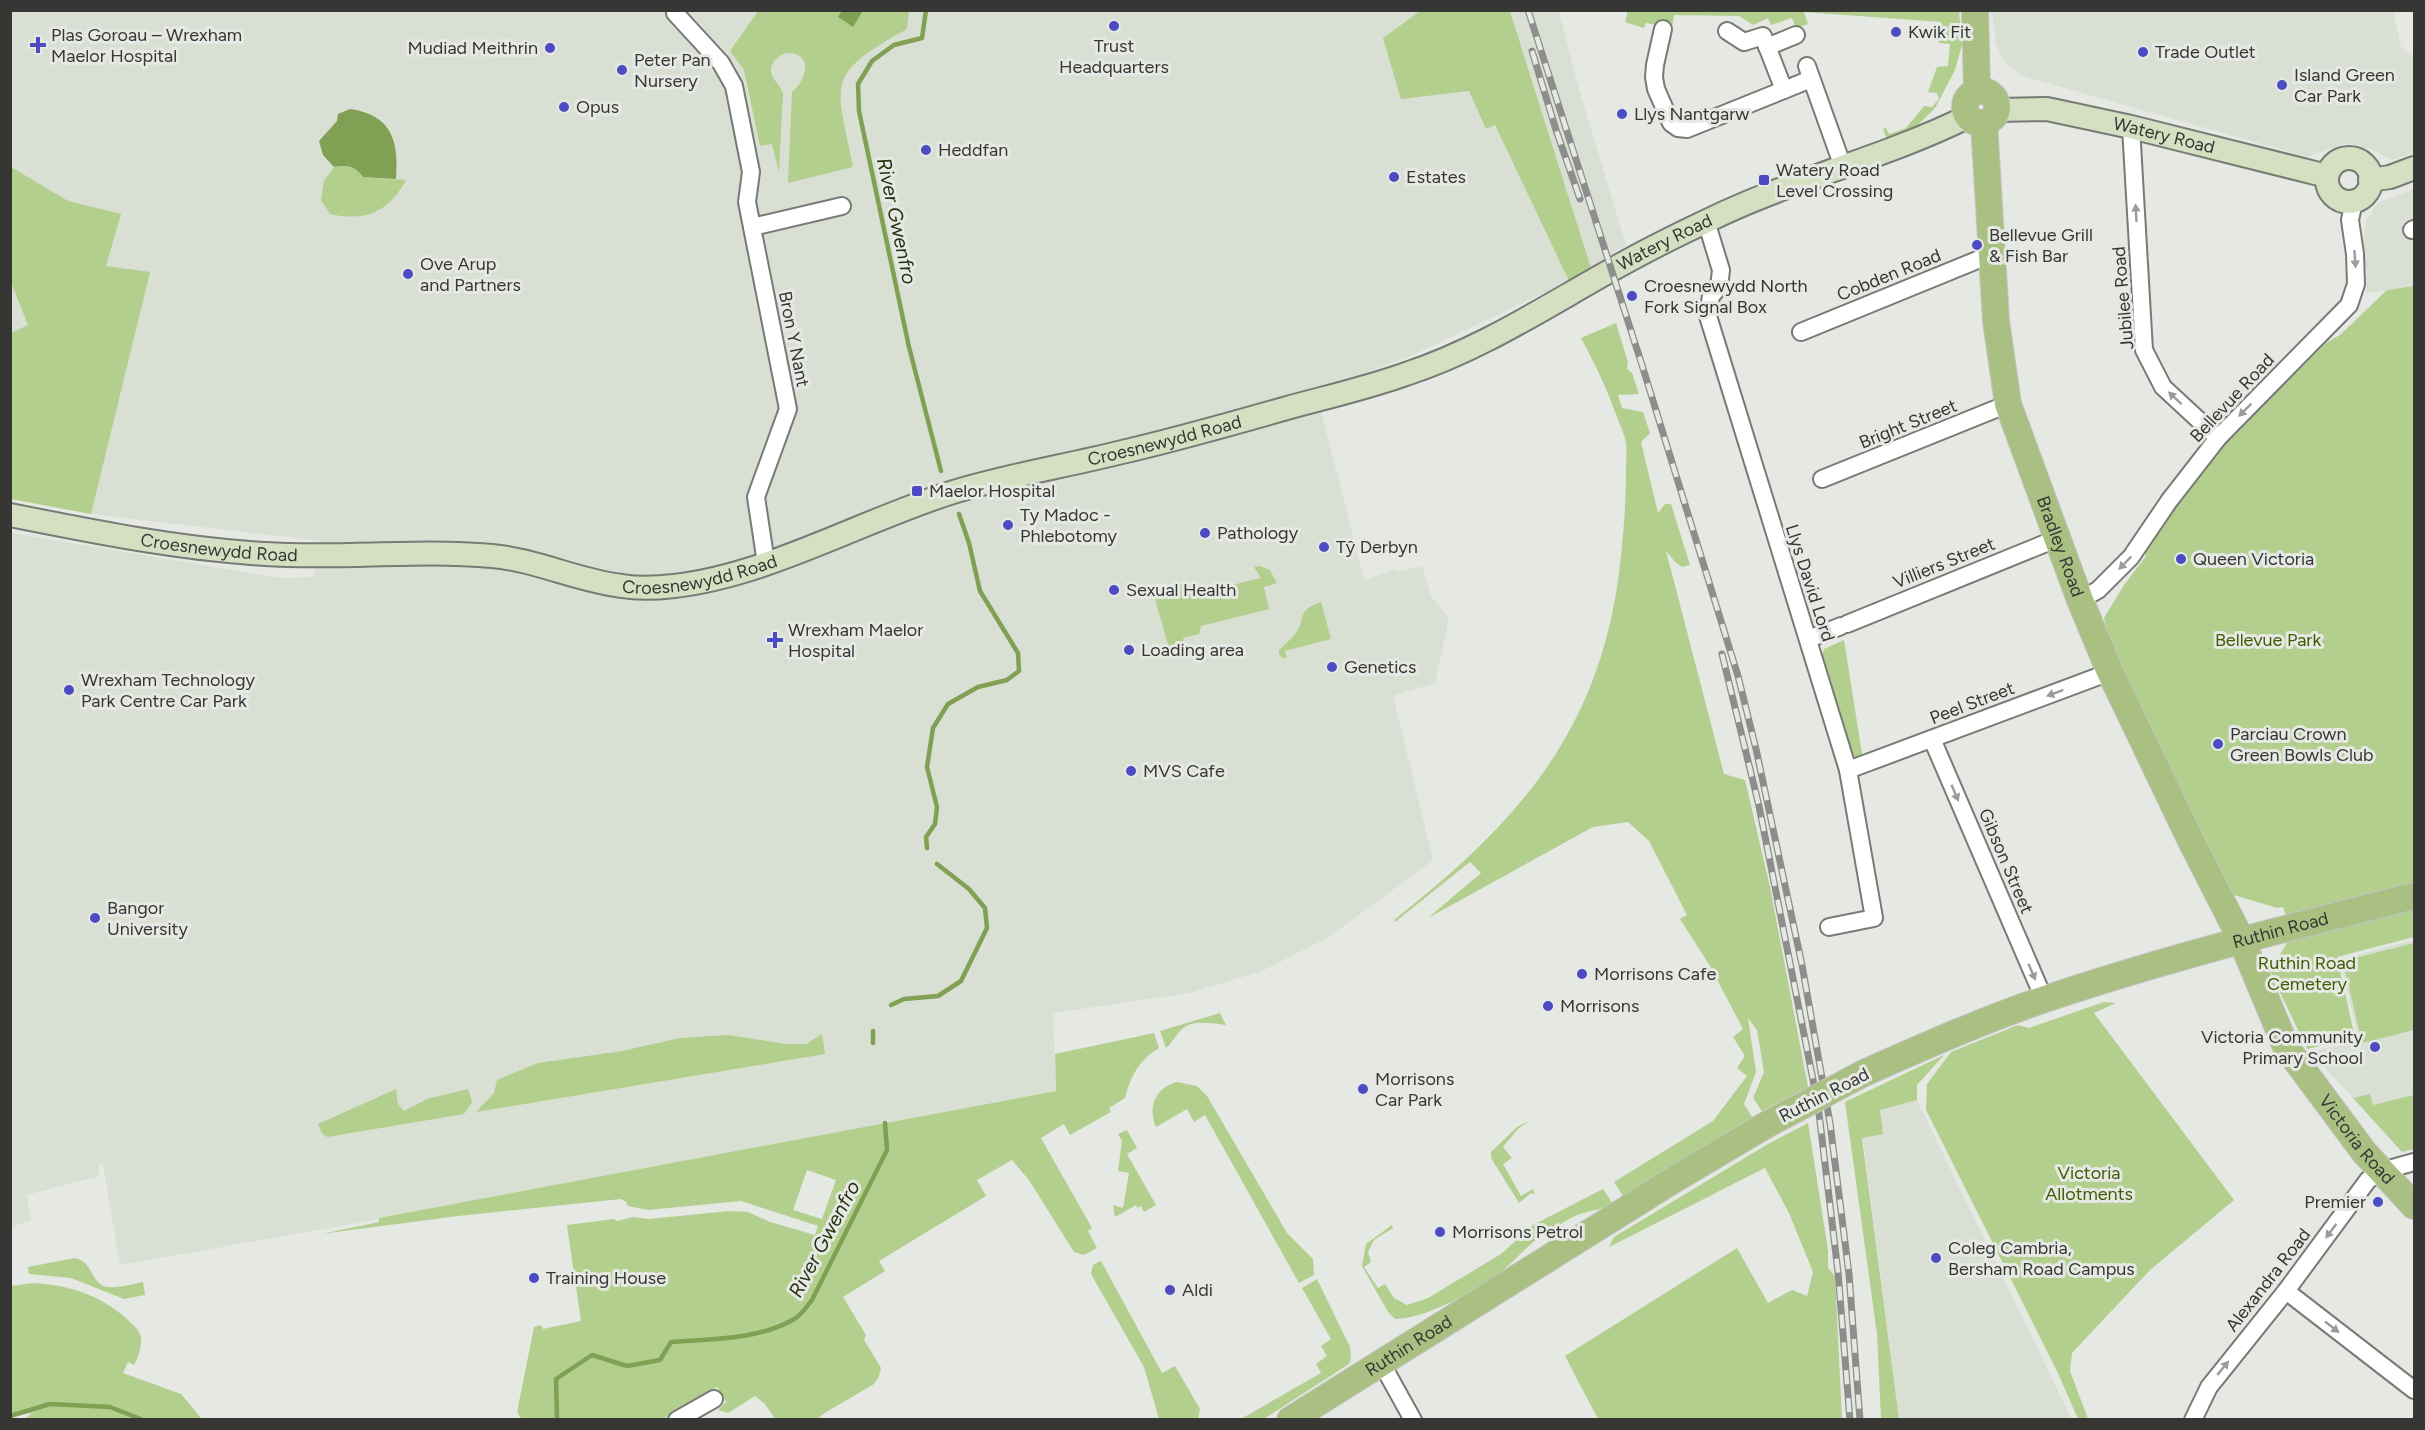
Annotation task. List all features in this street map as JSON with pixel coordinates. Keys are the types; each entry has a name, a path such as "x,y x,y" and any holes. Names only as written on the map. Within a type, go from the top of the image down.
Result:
{"main road":[{"path":"1975,13 1977,91 1983,91 1995,100 1983,116"},
{"name":"Bradley Road","path":"1983,116 1996,321 2008,404 2056,539 2110,672 2241,939"},
{"name":"Ruthin Road","path":"1290,1419 1382,1364 1675,1179 1766,1125 1864,1073 2044,999 2241,939 2415,896"},
{"name":"Victoria Road","path":"2241,939 2286,1047 2364,1152 2415,1206"}],"street":[{"name":"Bron Y Nant","path":"675,13 722,63 734,86 751,172 747,202 789,408 756,497 766,562"},
{"path":"1663,29 1654,77 1671,123 1678,128 1687,129 1784,90 1809,72 1842,167"},
{"path":"1727,31 1744,42 1763,36 1784,90"},
{"path":"1767,47 1796,36"},
{"name":"Watery Road","path":"1369,386 1411,373 1479,344 1706,221 1782,187 1907,145 1983,116 2048,109 2131,127 2327,176"},
{"name":"Jubilee Road","path":"2131,127 2144,350 2163,387 2218,438"},
{"path":"2349,158 2362,162 2370,174 2370,180 2366,193 2354,201 2340,200 2330,190 2327,176 2333,165 2349,158"},
{"path":"2370,180 2390,177 2415,168"},
{"name":"Bellevue Road","path":"2080,600 2098,590 2131,557 2169,501 2218,438 2349,305 2356,284 2355,254 2350,220 2354,201"},
{"path":"752,227 842,206"},
{"name":"Llys David Lord","path":"1706,221 1721,270 1719,287 1711,296 1708,316 1848,770 1874,918 1828,927"},
{"name":"Cobden Road","path":"1801,332 1992,254"},
{"name":"Croesnewydd Road","path":"10,515 109,534 260,554 321,556 467,554 504,557 530,561 621,586 650,588 722,577 945,495 988,482 1150,445 1369,386"},
{"name":"Bright Street","path":"1822,479 2008,404"},
{"name":"Villiers Street","path":"1809,639 2056,539"},
{"name":"Peel Street","path":"1848,770 2110,672"},
{"name":"Gibson Street","path":"1932,739 2044,999"},
{"path":"2382,1171 2415,1162"},
{"name":"Alexandra Road","path":"2196,1419 2208,1387 2286,1291 2368,1180 2382,1171"},
{"path":"2286,1291 2415,1390"},
{"path":"1382,1364 1413,1419"},
{"path":"677,1419 696,1414 714,1398"}],"shaded area":[{"name":"Wrexham Maelor Hospital","path":"10,11 1463,11 1487,129 1495,125 1569,281 1413,355 1355,376 1315,387 1364,580 1396,569 1397,572 1422,566 1431,596 1449,618 1435,683 1393,696 1433,860 1329,937 1262,971 1190,993 1053,1013 1056,1091 477,1202 120,1265 103,1164 99,1165 99,1176 27,1195 31,1221 11,1226 11,533 281,578 314,577 319,541 91,514 11,499"},
{"path":"842,11 862,12 853,27 838,17"},
{"path":"1510,11 1559,11 1578,86 1626,245 1591,268"},
{"path":"1992,11 2393,11 2401,47 2414,58 2414,153 2392,160 2375,151 2347,143 2307,157 2022,76 2004,61 1996,44"},
{"path":"350,109 375,117 390,132 396,153 396,179 363,177 357,170 350,167 334,167 323,155 319,141 337,121 338,114"},
{"path":"2414,189 2414,286 2366,293 2367,271 2362,252 2366,221 2378,203"},
{"name":"Victoria Community Primary School","path":"2414,940 2414,1149 2402,1152 2311,1052 2359,1041 2340,959"},
{"name":"Coleg Cambria, Bersham Road Campus","path":"1917,1100 2071,1419 1899,1419 1860,1115"}],"green space":[{"path":"1628,10 1959,11 1962,45 1955,70 1935,108 1911,132 1888,142 1883,129 1886,128 1889,134 1906,128 1924,106 1932,107 1939,99 1937,93 1928,92 1937,67 1948,66 1950,44 1939,43 1941,22 1804,12 1808,24 1796,28 1792,18 1771,25 1768,18 1753,25 1739,16 1674,15 1672,28 1646,23 1644,28 1625,22"},
{"path":"758,11 909,11 907,29 861,58 849,70 842,83 843,116 853,167 788,183 792,92 800,83 805,70 803,59 791,53 778,57 771,68 772,75 783,95 779,172 772,144 760,146 744,70 730,51"},
{"path":"1420,11 1510,11 1591,268 1569,281 1495,125 1486,129 1469,91 1401,99 1383,38"},
{"path":"347,165 356,168 363,177 406,180 392,200 375,212 354,217 330,214 321,200 324,181 334,167"},
{"path":"11,167 68,201 121,214 106,266 150,272 91,514 11,499 11,333 28,325 11,282"},
{"name":"Bellevue Park","path":"2414,286 2414,884 2286,917 2283,907 2277,908 2234,895 2118,667 2104,618 2124,585 2146,556 2144,550 2176,504 2224,445 2326,343 2340,335 2387,290"},
{"path":"1616,323 1628,362 1627,369 1632,373 1639,394 1618,395 1622,408 1643,412 1650,433 1641,442 1658,513 1665,504 1671,504 1690,565 1682,567 1666,551 1724,774 1745,780 1770,887 1808,1087 1762,1111 1753,1098 1764,1072 1757,1030 1748,1018 1756,1072 1744,1104 1752,1117 1623,1196 1614,1182 1713,1121 1747,1076 1737,1068 1745,1056 1733,1037 1743,1029 1710,966 1680,919 1687,915 1649,841 1628,822 1593,827 1428,918 1481,873 1470,862 1395,922 1394,920 1482,844 1518,805 1550,764 1576,719 1596,670 1612,616 1621,556 1626,442 1609,396 1581,338"},
{"path":"1260,566 1270,570 1277,583 1264,587 1269,609 1201,626 1199,634 1183,638 1187,650 1180,652 1169,648 1153,592 1185,584 1195,594 1261,578 1254,567"},
{"path":"1321,602 1331,639 1285,651 1287,658 1283,658 1279,655 1279,650 1295,634 1305,611"},
{"path":"1844,640 1863,760 1857,759 1852,753 1822,658 1824,649"},
{"name":"Ruthin Road Cemetery","path":"2414,905 2414,937 2337,957 2355,1038 2307,1049 2270,971 2290,938"},
{"path":"2414,943 2414,1030 2362,1043 2343,961"},
{"name":"Victoria Allotments","path":"2104,1002 2116,1003 2094,1013 2234,1200 2150,1270 2072,1353 2070,1371 2088,1419 2078,1419 2057,1371 1926,1110 1927,1084 1951,1052 2018,1025 2029,1028"},
{"path":"1220,1013 1226,1025 1192,1024 1182,1029 1166,1048 1160,1031"},
{"path":"1154,1033 1159,1048 1141,1064 1133,1076 1125,1098 1109,1108 1111,1112 1070,1135 1064,1124 1041,1138 1092,1228 1088,1231 1097,1248 1084,1255 1074,1252 1029,1180 1012,1160 977,1180 986,1196 879,1261 885,1271 843,1297 866,1335 864,1340 881,1368 874,1384 818,1419 775,1419 765,1404 755,1396 728,1413 718,1410 726,1402 717,1387 663,1419 522,1420 517,1412 534,1327 541,1325 543,1329 581,1321 567,1225 614,1219 617,1221 633,1217 649,1219 729,1211 748,1212 770,1222 815,1235 818,1226 741,1201 648,1210 628,1206 621,1199 458,1216 321,1234 379,1222 379,1218 1056,1091 1055,1054","holes":["807,1170 836,1180 822,1219 793,1210"]},
{"path":"822,1034 825,1054 476,1112 494,1093 497,1080 538,1063 622,1051 680,1038 728,1035 786,1044 806,1044"},
{"path":"1944,1055 1917,1085 1917,1100 1880,1110 1883,1134 1862,1138 1899,1419 1881,1419 1877,1334 1845,1102"},
{"path":"1177,1082 1197,1086 1207,1096 1287,1233 1313,1259 1314,1275 1299,1283 1205,1115 1194,1122 1187,1109 1156,1127 1153,1120 1155,1099 1164,1088"},
{"path":"396,1089 398,1104 404,1111 427,1099 468,1089 472,1102 464,1114 327,1137 322,1133 318,1124"},
{"path":"2370,1094 2373,1105 2414,1095 2414,1149 2402,1152 2353,1098"},
{"path":"1531,1120 1518,1129 1503,1147 1512,1158 1503,1164 1521,1196 1533,1189 1535,1194 1531,1193 1519,1203 1491,1158 1491,1152 1517,1127"},
{"path":"1808,1123 1828,1250 1828,1268 1835,1276 1842,1419 1598,1419 1565,1356 1737,1248 1768,1303 1792,1290 1807,1296 1813,1272 1789,1213 1765,1168 1609,1247 1614,1237 1768,1144"},
{"path":"1127,1130 1137,1148 1127,1154 1156,1205 1144,1212 1141,1206 1137,1208 1136,1205 1115,1217 1113,1205 1123,1208 1129,1173 1118,1171 1122,1141 1118,1134"},
{"path":"1603,1189 1613,1204 1566,1220 1540,1237 1503,1270 1480,1286 1452,1302 1423,1314 1395,1319 1388,1312 1362,1266 1366,1244 1392,1225 1393,1228 1374,1240 1368,1252 1371,1262 1364,1267 1378,1288 1385,1284 1394,1298 1407,1305 1428,1298 1501,1254 1533,1225"},
{"path":"75,1258 86,1264 103,1286 118,1287 143,1282 145,1295 124,1299 71,1278 29,1274 28,1267"},
{"path":"1101,1261 1162,1373 1175,1366 1200,1409 1198,1419 1159,1419 1144,1367 1091,1274 1093,1265"},
{"path":"1317,1279 1350,1347 1349,1364 1264,1419 1241,1419 1321,1373 1316,1364 1327,1356 1321,1346 1331,1339 1302,1288"},
{"path":"33,1283 72,1289 96,1298 118,1311 136,1328 141,1338 134,1365 128,1362 123,1373 181,1394 202,1419 24,1420 32,1413 11,1415 11,1286"}],"waterway":[{"name":"River Gwenfro","path":"926,10 922,38 894,45 872,61 858,84 859,111 909,347 941,471"},
{"name":"River Gwenfro","path":"927,848 926,837 935,824 937,807 927,767 933,728 948,704 978,687 1007,680 1019,671 1018,653 980,591 969,543 959,514"},
{"name":"River Gwenfro","path":"891,1005 904,999 938,996 961,981 987,928 985,908 969,889 937,864"},
{"name":"River Gwenfro","path":"873,1031 873,1043"},
{"name":"River Gwenfro","path":"557,1420 556,1379 592,1355 627,1366 660,1360 671,1342 719,1339 767,1331 798,1316 812,1300 887,1150 885,1123"},
{"name":"River Gwenfro","path":"10,1416 50,1404 110,1407 143,1420"}],"railway":[{"path":"1528,10 1642,365 1738,676 1756,749 1802,965 1830,1123 1849,1274 1860,1420"},
{"path":"1532,51 1580,199"},
{"path":"1722,654 1759,806 1818,1105 1838,1272 1850,1420"}],"place":[{"name":"Trust Headquarters","path":"1114,26"},
{"name":"Kwik Fit","path":"1896,32"},
{"name":"Plas Goroau – Wrexham Maelor Hospital","path":"38,45"},
{"name":"Mudiad Meithrin","path":"550,48"},
{"name":"Trade Outlet","path":"2143,52"},
{"name":"Peter Pan Nursery","path":"622,70"},
{"name":"Island Green Car Park","path":"2282,85"},
{"name":"Opus","path":"564,107"},
{"name":"Llys Nantgarw","path":"1622,114"},
{"name":"Heddfan","path":"926,150"},
{"name":"Estates","path":"1394,177"},
{"name":"Watery Road Level Crossing","path":"1764,180"},
{"name":"Bellevue Grill & Fish Bar","path":"1977,245"},
{"name":"Ove Arup and Partners","path":"408,274"},
{"name":"Croesnewydd North Fork Signal Box","path":"1632,296"},
{"name":"Maelor Hospital","path":"917,491"},
{"name":"Ty Madoc - Phlebotomy","path":"1008,525"},
{"name":"Pathology","path":"1205,533"},
{"name":"Tŷ Derbyn","path":"1324,547"},
{"name":"Queen Victoria","path":"2181,559"},
{"name":"Sexual Health","path":"1114,590"},
{"name":"Wrexham Maelor Hospital","path":"775,640"},
{"name":"Loading area","path":"1129,650"},
{"name":"Genetics","path":"1332,667"},
{"name":"Wrexham Technology Park Centre Car Park","path":"69,690"},
{"name":"Parciau Crown Green Bowls Club","path":"2218,744"},
{"name":"MVS Cafe","path":"1131,771"},
{"name":"Bangor University","path":"95,918"},
{"name":"Morrisons Cafe","path":"1582,974"},
{"name":"Morrisons","path":"1548,1006"},
{"name":"Victoria Community Primary School","path":"2375,1047"},
{"name":"Morrisons Car Park","path":"1363,1089"},
{"name":"Premier","path":"2378,1202"},
{"name":"Morrisons Petrol","path":"1440,1232"},
{"name":"Coleg Cambria, Bersham Road Campus","path":"1936,1258"},
{"name":"Training House","path":"534,1278"},
{"name":"Aldi","path":"1170,1290"}]}
